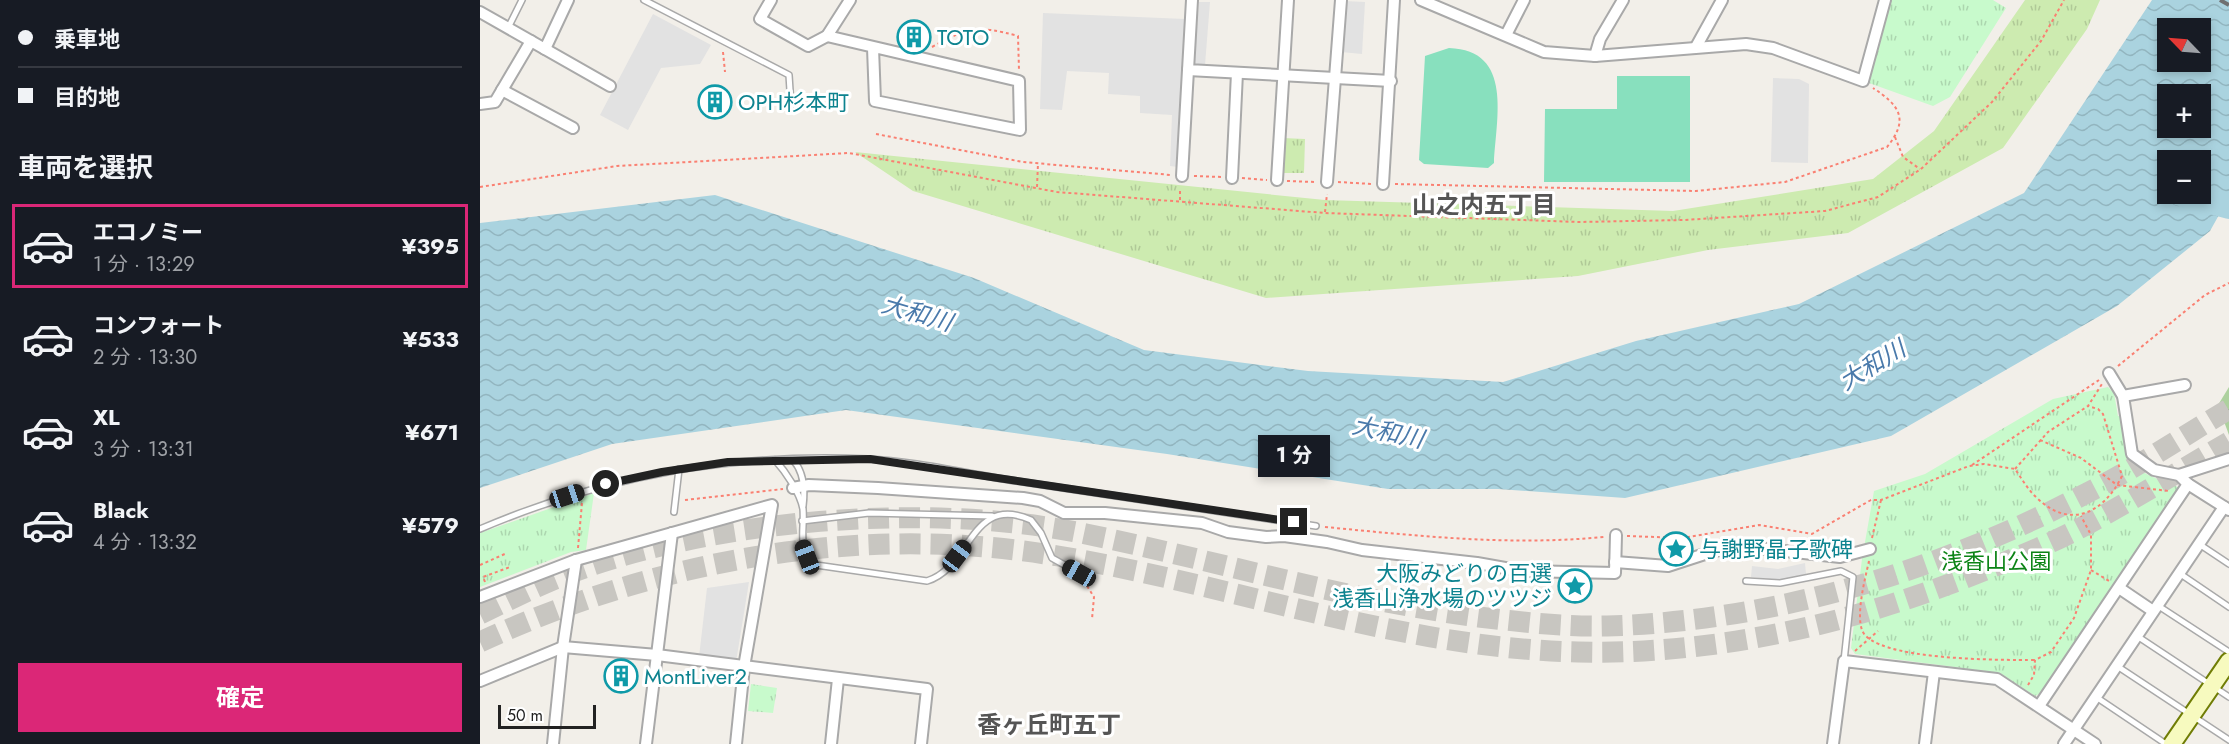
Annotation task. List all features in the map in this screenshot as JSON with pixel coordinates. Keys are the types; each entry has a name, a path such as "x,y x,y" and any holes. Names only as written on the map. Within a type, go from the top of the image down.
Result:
{"street":[{"path":"545,49 568,0"},
{"path":"771,0 760,19 808,46 827,36 850,0"},
{"path":"1181,182 1192,0"},
{"path":"1277,180 1281,74 1288,0"},
{"path":"1328,182 1341,0"},
{"path":"1383,184 1391,81 1394,0"},
{"path":"1506,34 1524,0"},
{"path":"1595,56 1600,39 1623,0"},
{"path":"1696,46 1722,0"},
{"path":"1425,1 1544,52 1595,56 1696,46 1746,44 1773,48 1863,81 1885,0"},
{"path":"480,12 610,86"},
{"path":"827,36 1019,81 1020,130 875,101 873,48"},
{"path":"480,104 495,102 531,41"},
{"path":"1188,70 1391,81"},
{"path":"1232,177 1237,73"},
{"path":"502,90 573,128"},
{"path":"2109,373 2123,396 2132,454 2154,470 2179,475 2229,459"},
{"path":"2123,396 2186,385"},
{"path":"2064,744 2179,573 2226,509 2188,484 2179,475"},
{"path":"2039,706 2188,484"},
{"path":"798,487 878,488 1023,498 1040,501 1064,513 1104,513 1202,524 1228,532 1266,537 1284,536 1362,550 1477,563 1522,571 1615,573 1616,535"},
{"path":"484,595 576,560 772,505 744,667 736,744"},
{"path":"646,744 672,533"},
{"path":"1616,562 1668,566 1711,552 1740,546 1840,557 1870,549"},
{"path":"553,744 562,647 576,560"},
{"path":"2119,588 2155,608"},
{"path":"480,681 562,647 657,655 927,689 921,744"},
{"path":"1833,744 1844,661 1997,679 2095,744"},
{"path":"2172,744 2229,661"},
{"path":"1925,744 1934,672"},
{"path":"831,744 838,679"}],"lane":[{"path":"507,29 522,0"},
{"path":"644,0 789,75 791,106"},
{"path":"480,529 534,506 583,491 629,478 679,469 728,462 870,459 1316,526"},
{"path":"775,460 798,487 803,508"},
{"path":"793,460 799,467 798,487 803,508 802,545 807,557 816,565 927,581 936,578 948,568 992,516"},
{"path":"674,512 679,469"},
{"path":"802,521 869,513 992,516 1031,520 1041,533 1052,558 1079,573"},
{"path":"2199,544 2229,564"},
{"path":"1746,581 1780,583 1841,571 1853,577 1844,661"},
{"path":"2179,573 2229,607"},
{"path":"2155,608 2229,652"},
{"path":"2137,636 2229,697"},
{"path":"2117,666 2229,740"},
{"path":"2096,697 2166,744"}],"path":[{"path":"480,188 617,166 849,153 1036,188 1325,213 1579,222 1684,220 1825,210 1878,197 1921,169 1992,102 2041,41 2064,0"},
{"path":"913,57 962,31 987,28 1018,36 1019,81"},
{"path":"723,40 725,72"},
{"path":"876,134 1038,163 1181,182 1232,177 1383,184 1696,191 1785,182 1887,147 1895,137 1900,121 1893,101 1863,81"},
{"path":"1895,137 1903,157 1921,169"},
{"path":"1036,188 1038,163"},
{"path":"1180,201 1181,182"},
{"path":"1325,213 1326,196"},
{"path":"1316,526 1476,542 1565,541 1616,535 1683,538 1736,527 1759,525 1812,534 1871,500 1881,500 1969,466 2109,373 2205,295 2229,283"},
{"path":"2015,469 2048,432 2088,406 2109,373"},
{"path":"1969,466 1984,464 2015,469 2038,500 2059,513 2081,516 2097,508 2122,476 2103,414 2098,409 2088,406"},
{"path":"2040,440 2081,458 2117,485 2169,491 2180,495"},
{"path":"676,501 736,496 798,487"},
{"path":"576,560 583,491"},
{"path":"1881,500 1861,603 1861,629 1869,640 1887,649 1982,660 2035,660 2050,652 2074,618 2091,570 2091,535 2081,516"},
{"path":"480,565 507,553"},
{"path":"484,595 483,577 510,567"},
{"path":"2091,570 2119,588"},
{"path":"1079,573 1094,597 1092,619"},
{"path":"1844,661 1878,631"},
{"path":"2021,695 2034,675 2035,660"}],"green space":[{"path":"1888,0 1993,0 2006,8 1950,97 1933,106 1869,83"},
{"path":"2025,0 2100,0 2087,29 2003,148 1848,233 1708,250 1578,276 1266,298 913,191 855,152 1325,200 1673,211 1873,179 1934,131"},
{"path":"1449,48 1470,52 1484,61 1492,74 1497,90 1498,108 1494,163 1488,168 1424,164 1419,160 1425,56"},
{"path":"1617,76 1690,76 1690,182 1544,182 1545,109 1617,109"},
{"path":"1283,138 1305,139 1304,173 1282,173"},
{"name":"浅香山公園","path":"2108,387 2114,393 2118,416 2123,416 2125,444 2131,460 2143,472 2179,488 2041,693 2035,696 2000,673 1855,654 1851,648 1862,559 1874,491 1925,474 2053,399"},
{"path":"2229,387 2229,435 2218,405"},
{"path":"594,493 586,550 571,552 480,587 480,533"},
{"path":"751,684 777,688 773,713 748,711"}],"shaded area":[{"path":"1344,1 1365,2 1362,54 1341,52"},
{"path":"1199,2 1210,2 1205,65 1194,64"},
{"path":"1043,13 1185,19 1178,167 1170,166 1172,115 1140,113 1140,96 1108,94 1109,73 1067,71 1062,110 1040,109"},
{"path":"653,14 711,45 700,64 661,68 628,130 600,115"},
{"path":"1773,78 1799,79 1809,84 1808,163 1771,162"},
{"path":"1805,563 1806,574 1779,580 1751,577 1752,566 1778,569"},
{"path":"749,582 736,662 699,657 707,588"}],"water":[{"name":"大和川","path":"2152,0 2229,0 2229,197 2210,231 2117,306 1891,436 1625,498 1498,489 1388,489 1167,454 846,410 612,444 480,488 480,223 715,195 974,278 1144,350 1308,371 1503,382 1636,341 1799,304 2024,193"}],"waterway":[{"path":"2211,202 2229,207"}],"tunnel":[{"path":"480,614 555,579 614,558 678,542 746,530 817,522 888,518 958,519 1024,524 1086,534 1380,601 1479,617 1575,626 1670,622 1732,614 1854,587 1973,546 2031,521 2105,483 2229,409"},
{"path":"480,642 548,613 619,589 690,570 763,556 836,547 910,544 984,547 1058,556 1123,568 1381,628 1512,648 1578,652 1630,652 1681,648 1782,633 1832,621 1930,591 2067,535 2229,442"}],"railway":[{"path":"2220,0 2229,5"}],"place":[{"name":"TOTO","path":"914,37"},
{"name":"OPH杉本町","path":"715,102"},
{"name":"与謝野晶子歌碑","path":"1676,549"},
{"name":"大阪みどりの百選 浅香山浄水場のツツジ","path":"1575,586"},
{"name":"MontLiver2","path":"621,676"}],"district":[{"name":"山之内五丁目","path":"1484,204"},
{"name":"香ヶ丘町五丁","path":"1049,724"}],"route":[{"path":"606,484 662,472 728,462 870,459 1294,522"}]}
